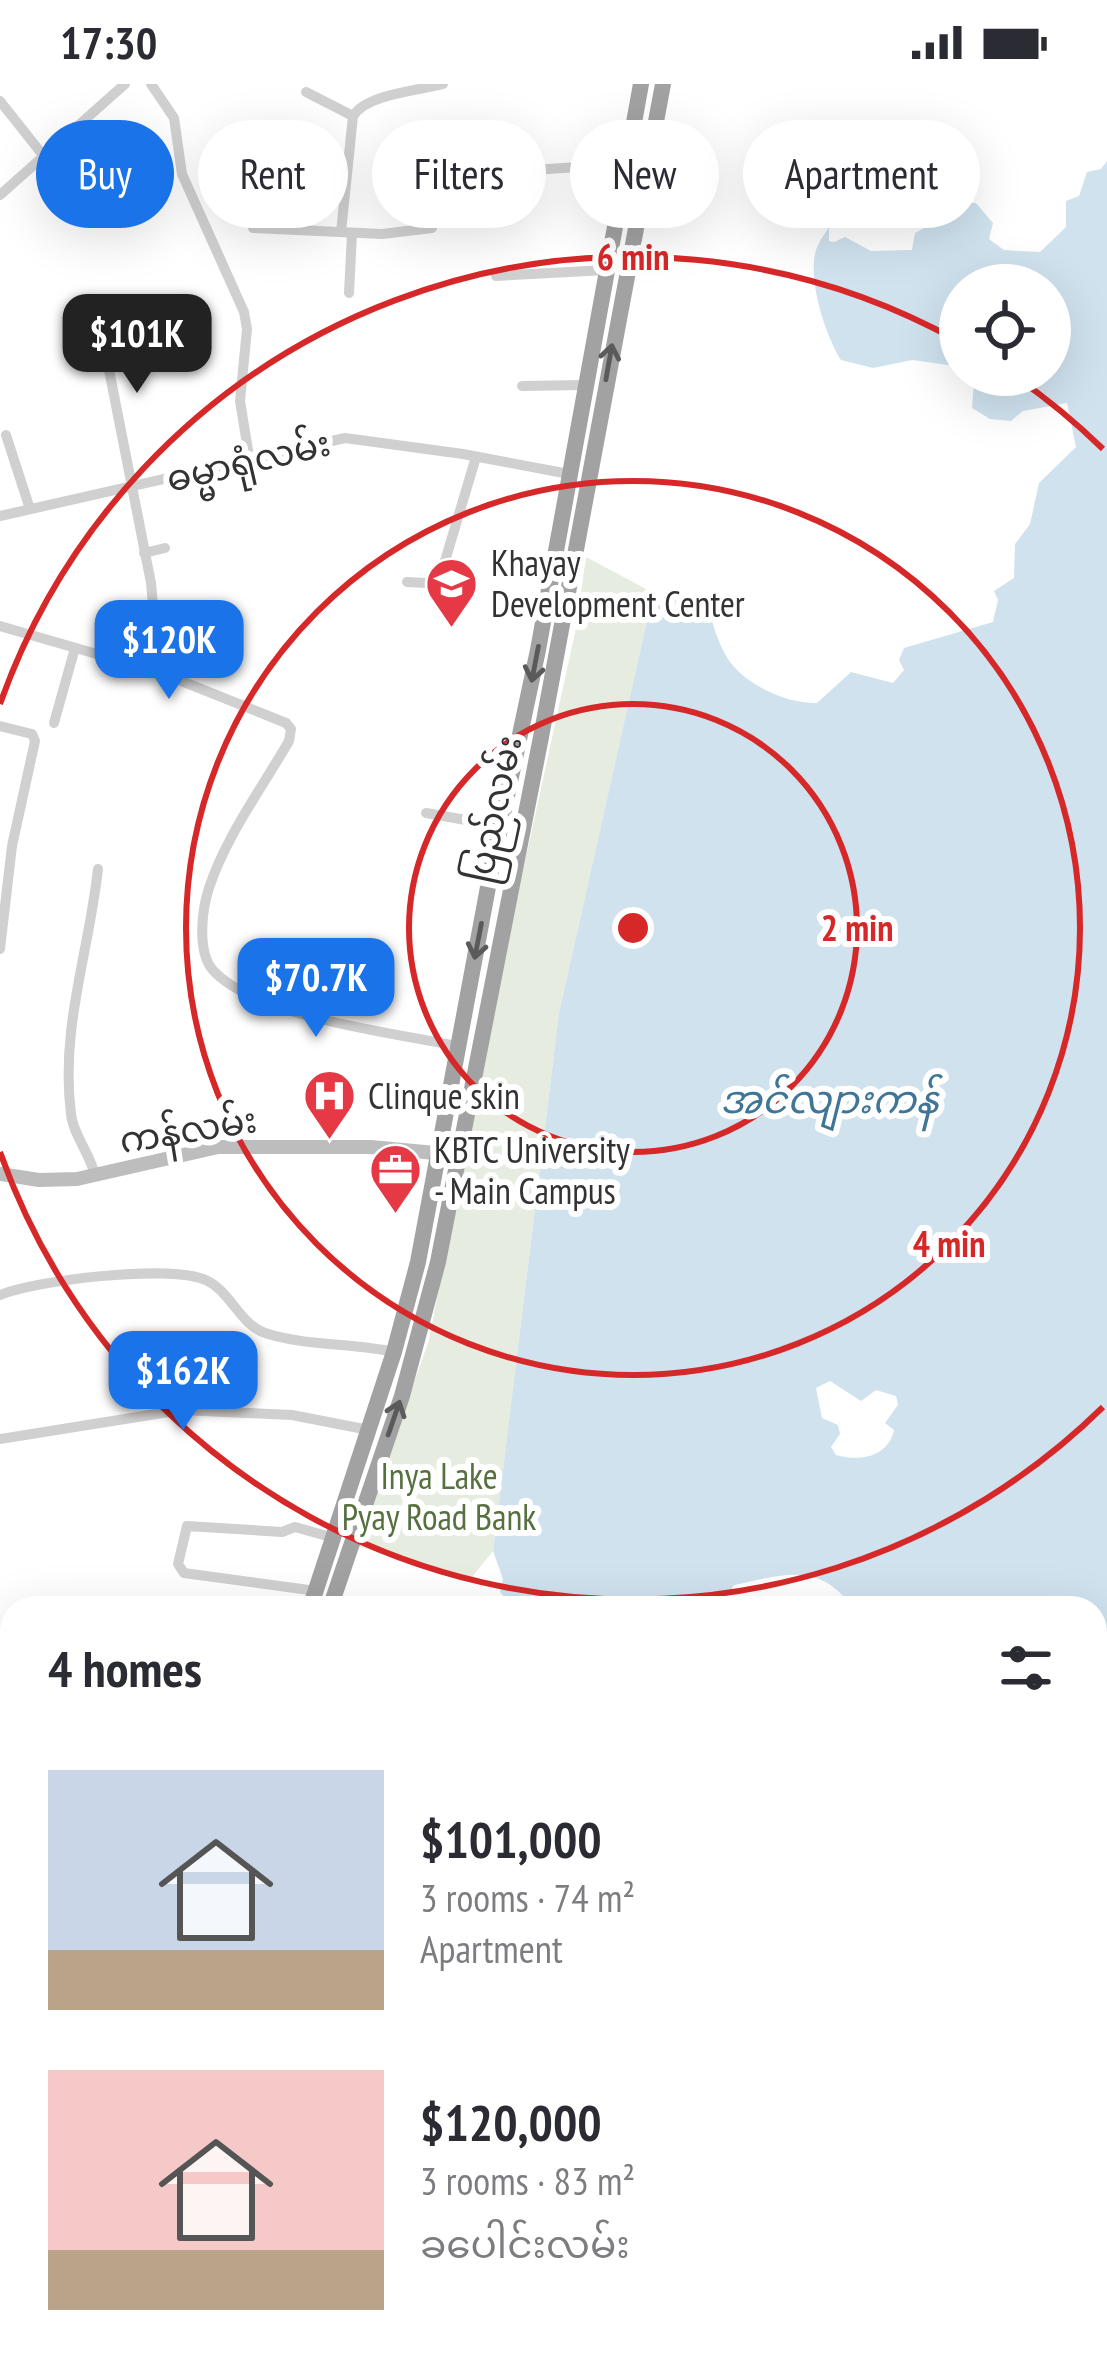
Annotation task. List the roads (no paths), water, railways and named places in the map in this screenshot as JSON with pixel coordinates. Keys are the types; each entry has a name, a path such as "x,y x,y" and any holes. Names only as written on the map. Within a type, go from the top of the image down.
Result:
{"highway":[{"name":"ပြည်လမ်း","path":"638,120 641,84"},
{"name":"ပြည်လမ်း","path":"648,120 663,84"},
{"name":"ပြည်လမ်း","path":"314,1596 394,1352 418,1262 616,228"},
{"name":"ပြည်လမ်း","path":"334,1596 419,1337 452,1182 584,512 624,228"},
{"path":"569,474 590,478"},
{"path":"563,508 584,512"},
{"path":"521,733 542,737"},
{"path":"433,1178 452,1182"},
{"path":"358,1463 377,1470"}],"main road":[{"name":"ကန်လမ်း","path":"0,1174 39,1180 95,1175 218,1147 293,1145 457,1156"}],"street":[{"path":"82,120 125,84"},
{"path":"151,84 174,118 182,174 244,312 247,329 240,401 249,456"},
{"path":"349,293 346,233 352,116 374,98 443,84"},
{"path":"306,92 352,116"},
{"path":"0,101 36,146"},
{"path":"0,195 36,160"},
{"path":"253,229 346,233 432,229"},
{"path":"496,276 606,270"},
{"path":"98,314 159,632 159,672"},
{"path":"522,386 584,385"},
{"path":"6,435 31,509"},
{"name":"ဓမ္မာရုံလမ်း","path":"0,516 249,456 345,438 569,474"},
{"path":"407,582 427,583 442,572 476,457"},
{"path":"145,553 165,548"},
{"path":"0,626 159,672 286,723 290,741 210,886 203,932 208,965 231,986 269,1005 457,1046"},
{"path":"55,723 75,647"},
{"path":"0,726 32,734 35,741 12,846 0,950"},
{"path":"426,813 500,826"},
{"path":"95,1175 71,1119 67,1049 98,869"},
{"path":"0,1295 43,1283 183,1275 208,1281 249,1322 269,1334 394,1352"},
{"path":"0,1439 181,1410 292,1415 369,1430"},
{"path":"298,1596 184,1573 178,1564 187,1526 282,1532 295,1527 334,1538"}],"water":[{"name":"အင်လျားကန်","path":"1107,161 1107,1596 843,1596 813,1577 784,1575 734,1585 727,1596 503,1596 493,1551 559,1013 648,616 661,597 701,603 739,672 777,695 817,703 851,672 893,683 904,670 899,660 904,648 993,622 998,600 994,591 1014,578 1015,544 1030,524 1039,483 1076,447 1067,403 1023,411 1011,421 990,419 972,408 973,396 1071,396 1071,264 939,264 939,364 912,360 873,368 841,360 835,349 816,294 815,254 828,228 829,241 845,237 871,251 912,250 915,233 924,228 980,228 980,208 993,223 989,239 1004,250 1040,252 1066,227 1066,201 1079,196 1087,172 1101,169","holes":["830,1381 861,1401 876,1390 896,1396 898,1405 885,1423 894,1430 886,1446 872,1455 836,1455 831,1447 840,1434 838,1425 822,1418 816,1388"]}],"place":[{"name":"Khayay Development Center","path":"452,629"},
{"name":"Clinque skin","path":"329,1141"},
{"name":"KBTC University - Main Campus","path":"395,1216"}],"park label":[{"name":"Inya Lake Pyay Road Bank","path":"439,1496"}]}
